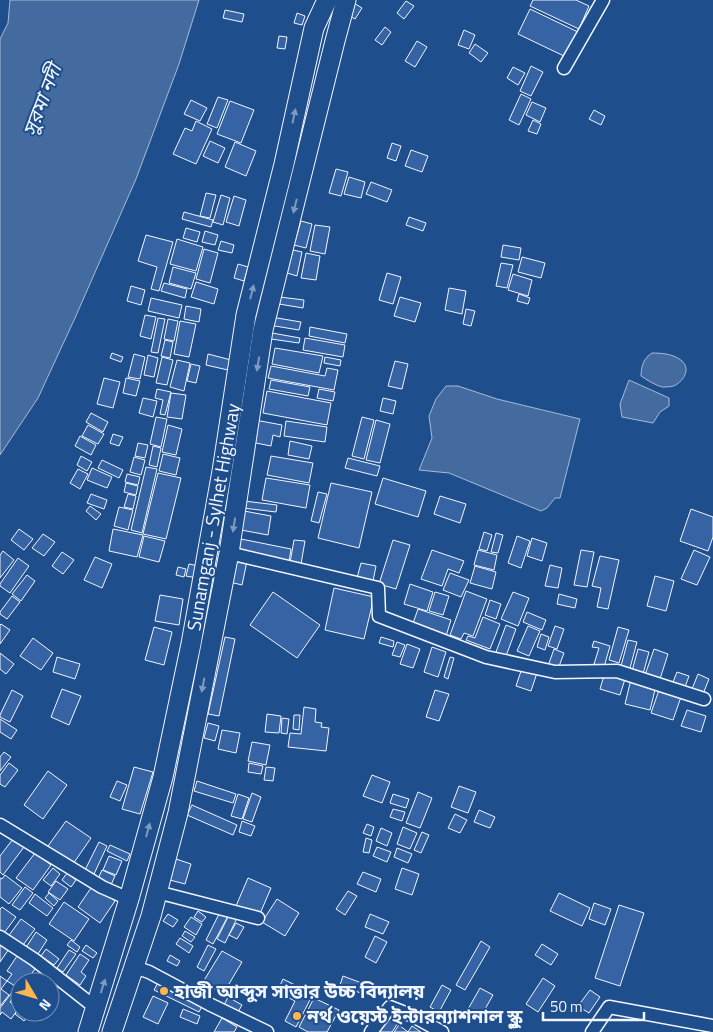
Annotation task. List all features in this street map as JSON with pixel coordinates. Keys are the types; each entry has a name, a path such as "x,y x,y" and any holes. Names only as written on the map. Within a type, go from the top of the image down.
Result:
{"main road":[{"name":"Sunamganj - Sylhet Highway","path":"88,1032 130,900 163,777 191,644 222,471 246,315 284,164 314,28 327,0"},
{"name":"Sunamganj - Sylhet Highway","path":"112,1032 151,916 178,813 229,553 263,330 346,0"}],"street":[{"path":"564,68 603,0"},
{"path":"229,553 378,588 379,616 486,657 555,672 617,671 704,699"},
{"path":"0,825 102,887 130,900"},
{"path":"157,892 258,918"},
{"path":"0,937 35,960 96,1008"},
{"path":"134,967 149,972 267,1032"},
{"path":"592,1032 609,1007 713,1026"},
{"path":"370,1032 390,1008 413,1016 442,1032"}],"water":[{"name":"সুরমা নদী","path":"10,0 199,0 179,64 136,179 38,398 0,455 0,39 8,23"},
{"path":"652,353 672,355 682,361 686,370 680,382 676,385 662,387 641,376 644,363"},
{"path":"629,380 669,398 669,406 660,412 653,423 622,417 620,404"},
{"path":"446,386 458,386 497,399 580,419 560,498 555,498 547,508 541,511 449,473 419,470 432,438 429,416 436,399"}],"building":[{"path":"533,0 576,0 589,6 579,29 530,6"},
{"path":"406,1 414,6 404,19 397,13"},
{"path":"354,3 362,8 355,19 346,14"},
{"path":"530,9 578,32 566,57 518,34"},
{"path":"225,10 244,14 242,22 223,18"},
{"path":"297,13 305,16 302,25 294,23"},
{"path":"385,27 391,32 382,45 375,40"},
{"path":"464,30 475,35 469,49 458,45"},
{"path":"279,36 287,37 285,49 277,48"},
{"path":"417,41 427,47 415,67 405,61"},
{"path":"475,44 488,53 481,62 469,53"},
{"path":"531,66 543,72 531,96 520,91"},
{"path":"513,67 525,73 518,85 507,78"},
{"path":"521,94 531,99 519,125 509,120"},
{"path":"218,97 228,100 217,128 207,124"},
{"path":"191,100 207,108 200,121 184,114"},
{"path":"230,101 254,110 241,143 217,134"},
{"path":"532,102 546,108 540,122 526,115"},
{"path":"594,110 605,116 601,125 589,119"},
{"path":"533,120 541,124 537,134 528,131"},
{"path":"196,121 212,129 196,164 173,154 185,128 192,131"},
{"path":"210,141 225,148 218,163 203,156"},
{"path":"235,142 256,151 246,176 225,167"},
{"path":"392,143 401,146 396,161 387,158"},
{"path":"411,150 428,156 422,172 405,166"},
{"path":"336,169 348,172 341,196 329,193"},
{"path":"349,177 365,182 361,198 344,194"},
{"path":"371,182 392,190 387,202 366,194"},
{"path":"206,193 216,195 210,218 200,216"},
{"path":"221,195 230,198 223,225 213,222"},
{"path":"234,196 246,200 239,226 226,222"},
{"path":"184,212 213,220 211,227 182,219"},
{"path":"409,217 426,223 423,231 406,225"},
{"path":"301,221 312,224 306,248 294,245"},
{"path":"315,225 330,227 325,254 310,251"},
{"path":"186,228 200,232 197,242 183,238"},
{"path":"205,231 218,235 215,245 202,242"},
{"path":"146,235 173,242 159,291 151,289 157,267 138,261"},
{"path":"177,239 203,247 196,271 170,264"},
{"path":"221,241 234,245 232,253 218,250"},
{"path":"503,245 521,248 519,260 501,257"},
{"path":"204,249 218,253 210,283 196,279"},
{"path":"293,250 302,252 297,276 287,273"},
{"path":"306,253 320,256 316,280 301,278"},
{"path":"522,257 545,263 541,278 518,272"},
{"path":"501,263 513,265 507,288 496,286"},
{"path":"238,264 248,267 244,281 234,278"},
{"path":"173,267 196,273 191,289 169,283"},
{"path":"387,273 401,277 393,304 379,300"},
{"path":"513,274 532,280 528,296 508,290"},
{"path":"196,282 218,289 214,304 191,297"},
{"path":"164,283 187,289 185,298 161,291"},
{"path":"131,286 145,290 141,305 127,301"},
{"path":"449,288 466,291 462,314 445,310"},
{"path":"519,294 530,298 528,304 517,301"},
{"path":"280,297 304,300 303,308 279,304"},
{"path":"400,297 421,303 415,322 394,316"},
{"path":"151,298 182,305 179,318 148,311"},
{"path":"186,306 201,309 199,322 184,319"},
{"path":"466,309 475,311 471,326 463,324"},
{"path":"145,315 156,317 151,339 140,336"},
{"path":"271,317 301,322 299,330 269,325"},
{"path":"158,318 165,319 158,353 151,352"},
{"path":"168,319 178,321 174,341 164,339"},
{"path":"180,321 196,324 189,357 174,354"},
{"path":"310,327 347,334 345,343 309,336"},
{"path":"272,333 300,338 299,343 271,339"},
{"path":"305,338 345,345 343,357 303,350"},
{"path":"165,340 173,342 170,358 161,356"},
{"path":"275,348 323,356 319,373 272,364"},
{"path":"112,353 123,357 121,362 110,358"},
{"path":"134,354 145,357 140,379 128,377"},
{"path":"208,354 231,360 228,370 206,365"},
{"path":"148,355 158,358 154,377 144,375"},
{"path":"162,357 173,360 167,385 156,383"},
{"path":"325,357 341,360 340,366 324,363"},
{"path":"177,360 190,363 184,391 170,387"},
{"path":"395,361 408,364 402,389 388,386"},
{"path":"191,364 200,366 196,383 187,381"},
{"path":"271,366 325,376 327,368 338,370 334,390 268,378"},
{"path":"104,378 120,382 113,408 97,404"},
{"path":"126,378 140,381 136,396 123,393"},
{"path":"271,380 310,387 308,396 269,389"},
{"path":"157,389 171,392 165,415 160,414 163,400 155,398"},
{"path":"319,389 335,392 333,401 317,398"},
{"path":"267,391 331,403 327,425 263,413"},
{"path":"171,393 186,395 182,419 167,417"},
{"path":"143,398 157,401 153,417 139,413"},
{"path":"383,398 396,401 393,414 380,411"},
{"path":"91,413 108,422 103,432 86,422"},
{"path":"156,417 167,419 161,447 150,444"},
{"path":"362,417 374,420 364,459 352,456"},
{"path":"255,420 282,425 280,437 273,435 271,446 251,442"},
{"path":"376,420 390,424 380,463 366,460"},
{"path":"286,421 327,427 325,442 284,436"},
{"path":"88,425 104,434 98,444 82,436"},
{"path":"168,425 182,429 176,455 162,452"},
{"path":"113,434 123,437 119,446 110,443"},
{"path":"80,436 96,445 91,455 75,446"},
{"path":"290,441 312,446 309,459 288,455"},
{"path":"138,443 148,445 145,458 135,456"},
{"path":"153,446 161,448 157,467 149,465"},
{"path":"163,454 180,458 176,475 159,471"},
{"path":"81,456 92,462 87,471 77,465"},
{"path":"271,456 313,463 309,483 267,475"},
{"path":"134,457 145,460 141,475 130,472"},
{"path":"348,458 380,466 377,476 345,468"},
{"path":"102,460 123,470 119,478 98,468"},
{"path":"146,467 157,469 142,533 131,530"},
{"path":"92,468 112,477 107,488 87,480"},
{"path":"78,469 88,474 80,489 70,483"},
{"path":"158,473 181,478 166,539 143,534"},
{"path":"127,474 140,477 138,485 125,482"},
{"path":"266,478 310,485 306,508 262,500"},
{"path":"383,478 426,491 418,517 375,504"},
{"path":"126,483 138,486 136,495 124,492"},
{"path":"331,483 372,492 359,548 318,538"},
{"path":"318,492 327,494 319,523 311,521"},
{"path":"91,494 107,500 104,509 87,503"},
{"path":"128,494 136,496 133,509 124,507"},
{"path":"440,496 466,504 460,523 434,514"},
{"path":"244,501 277,505 276,512 243,508"},
{"path":"90,506 101,514 96,520 86,511"},
{"path":"119,507 133,510 128,530 114,526"},
{"path":"691,509 713,517 713,537 708,551 680,541"},
{"path":"244,511 271,516 268,535 241,530"},
{"path":"19,529 33,539 24,550 11,540"},
{"path":"113,529 143,535 137,557 109,551"},
{"path":"484,532 492,535 487,551 479,549"},
{"path":"496,533 503,535 498,553 491,552"},
{"path":"43,534 55,542 44,556 32,548"},
{"path":"144,536 165,541 159,562 139,557"},
{"path":"517,536 530,541 521,568 508,563"},
{"path":"532,538 547,543 542,561 527,556"},
{"path":"241,539 291,549 289,562 239,552"},
{"path":"294,540 305,541 301,564 290,563"},
{"path":"393,540 410,545 396,589 379,584"},
{"path":"432,550 464,561 459,573 448,569 442,586 421,579"},
{"path":"478,550 497,555 494,570 474,565"},
{"path":"581,550 594,552 587,587 574,585"},
{"path":"694,550 710,557 697,585 681,579"},
{"path":"3,551 14,560 0,578 0,555"},
{"path":"62,552 74,560 63,574 52,566"},
{"path":"600,556 619,560 608,609 597,607 601,588 592,586"},
{"path":"95,557 112,564 102,588 84,580"},
{"path":"18,558 29,566 10,593 0,584"},
{"path":"236,559 247,561 242,585 230,582"},
{"path":"361,563 376,566 373,581 357,578"},
{"path":"189,564 199,566 197,578 186,576"},
{"path":"550,565 562,568 558,588 545,586"},
{"path":"475,566 496,572 492,589 470,583"},
{"path":"178,567 186,569 184,577 176,575"},
{"path":"450,573 469,580 461,597 443,590"},
{"path":"27,575 35,581 21,601 12,594"},
{"path":"655,576 674,581 666,611 647,606"},
{"path":"410,584 433,592 427,611 404,604"},
{"path":"334,588 374,597 364,639 325,630"},
{"path":"466,591 487,599 473,636 464,633 461,639 450,635"},
{"path":"273,592 320,625 297,658 250,625"},
{"path":"435,592 449,596 443,615 429,611"},
{"path":"513,592 529,598 518,626 501,619"},
{"path":"559,594 577,599 575,608 557,604"},
{"path":"160,595 183,599 179,625 155,621"},
{"path":"12,596 20,602 7,619 0,612"},
{"path":"490,600 501,604 496,619 485,615"},
{"path":"418,609 451,620 446,636 412,626"},
{"path":"527,612 546,620 542,630 523,622"},
{"path":"483,617 500,624 490,649 466,640 468,636 475,638"},
{"path":"0,625 10,630 0,644"},
{"path":"506,625 516,629 506,656 496,652"},
{"path":"528,626 540,631 529,656 517,651"},
{"path":"555,626 564,629 557,649 548,646"},
{"path":"154,627 172,632 164,665 145,660"},
{"path":"618,627 629,630 619,663 609,660"},
{"path":"541,634 549,637 545,650 537,647"},
{"path":"225,637 235,639 219,716 208,714"},
{"path":"381,637 394,641 393,647 379,643"},
{"path":"33,638 53,653 41,670 20,656"},
{"path":"628,640 637,642 630,668 621,666"},
{"path":"594,641 610,646 604,667 594,664 599,648 592,647"},
{"path":"397,642 405,645 400,657 392,655"},
{"path":"407,644 420,649 413,668 400,664"},
{"path":"432,647 446,652 438,677 424,672"},
{"path":"554,649 564,653 558,669 548,666"},
{"path":"638,649 649,652 643,674 632,671"},
{"path":"654,649 668,654 660,679 645,675"},
{"path":"0,653 14,664 6,674 0,669"},
{"path":"57,657 80,664 75,679 53,672"},
{"path":"450,657 454,658 448,679 444,677"},
{"path":"524,662 539,667 531,691 516,686"},
{"path":"605,672 625,679 620,695 600,689"},
{"path":"677,672 689,676 685,687 673,682"},
{"path":"698,674 709,679 703,694 692,689"},
{"path":"631,679 656,686 650,710 625,704"},
{"path":"660,687 682,694 673,720 651,713"},
{"path":"62,689 81,696 69,725 51,717"},
{"path":"12,690 23,696 10,722 0,717 0,715"},
{"path":"435,690 449,694 439,721 426,717"},
{"path":"304,707 316,709 315,722 322,723 321,727 329,728 326,751 288,747 290,733 301,734"},
{"path":"687,710 706,716 701,732 681,726"},
{"path":"267,714 281,716 279,733 265,732"},
{"path":"294,715 300,715 299,730 293,729"},
{"path":"282,718 289,719 287,734 281,733"},
{"path":"0,719 17,730 11,739 0,732"},
{"path":"208,723 219,726 215,741 204,738"},
{"path":"222,730 240,733 236,753 218,749"},
{"path":"252,742 270,745 266,765 248,761"},
{"path":"4,752 11,757 0,771 0,757"},
{"path":"9,763 18,770 5,787 0,784 0,775"},
{"path":"249,763 263,766 261,774 248,772"},
{"path":"134,767 153,772 140,814 122,809"},
{"path":"266,767 275,768 273,781 264,780"},
{"path":"48,771 67,785 43,819 24,805"},
{"path":"372,775 390,782 382,803 363,796"},
{"path":"117,781 127,785 120,801 110,797"},
{"path":"197,781 236,794 233,803 194,791"},
{"path":"459,786 476,792 468,813 451,807"},
{"path":"418,792 432,798 420,828 406,823"},
{"path":"252,793 261,797 252,822 243,819"},
{"path":"238,794 249,798 242,819 231,816"},
{"path":"393,794 409,799 406,808 390,803"},
{"path":"192,805 237,825 233,835 187,815"},
{"path":"393,809 405,812 402,821 390,817"},
{"path":"479,810 495,817 490,828 474,822"},
{"path":"455,814 467,820 460,833 448,828"},
{"path":"66,821 91,838 73,864 48,846"},
{"path":"242,821 255,826 251,836 239,832"},
{"path":"367,824 374,827 371,836 363,833"},
{"path":"403,827 417,833 410,849 397,844"},
{"path":"381,828 392,833 387,846 376,841"},
{"path":"422,832 429,835 421,853 414,850"},
{"path":"366,838 372,840 369,853 363,852"},
{"path":"13,839 24,847 3,875 0,872 0,856"},
{"path":"99,842 107,846 94,874 85,870"},
{"path":"110,845 130,854 127,861 107,851"},
{"path":"377,847 391,852 387,862 373,856"},
{"path":"397,848 412,854 408,863 394,857"},
{"path":"35,853 51,865 33,890 16,878"},
{"path":"109,856 122,861 116,875 103,870"},
{"path":"176,859 191,864 185,884 170,880"},
{"path":"53,868 60,874 51,886 43,880"},
{"path":"402,868 419,874 412,895 395,889"},
{"path":"102,870 115,876 110,887 97,881"},
{"path":"363,872 381,879 376,892 357,884"},
{"path":"67,873 76,880 71,887 62,880"},
{"path":"5,875 22,888 9,904 0,897 0,878 2,879"},
{"path":"248,878 271,888 259,916 236,906"},
{"path":"56,881 68,889 60,900 48,892"},
{"path":"93,885 115,901 100,923 78,907"},
{"path":"25,887 33,893 20,910 12,905"},
{"path":"348,891 357,896 345,915 336,909"},
{"path":"49,893 58,901 54,906 45,898"},
{"path":"559,893 590,908 582,926 550,911"},
{"path":"35,894 53,908 47,916 29,903"},
{"path":"277,899 299,913 285,936 262,922"},
{"path":"64,902 89,919 74,941 49,924"},
{"path":"594,903 611,909 605,925 589,919"},
{"path":"619,905 644,913 620,986 595,978"},
{"path":"2,907 16,917 1,937 0,909"},
{"path":"198,911 206,917 202,922 194,917"},
{"path":"220,912 228,916 213,944 206,940"},
{"path":"230,913 238,916 225,943 217,939"},
{"path":"168,914 178,920 173,927 163,921"},
{"path":"370,914 389,922 383,934 365,927"},
{"path":"191,917 202,924 196,935 184,927"},
{"path":"21,919 35,929 20,949 7,938"},
{"path":"236,923 244,927 237,939 229,935"},
{"path":"185,931 195,937 191,942 182,936"},
{"path":"36,932 47,940 36,957 25,949"},
{"path":"375,936 387,942 376,963 365,957"},
{"path":"180,938 193,946 189,953 176,944"},
{"path":"71,940 80,947 77,952 67,945"},
{"path":"481,941 490,947 465,990 456,985"},
{"path":"0,943 9,949 0,962"},
{"path":"542,944 558,954 551,965 535,955"},
{"path":"86,945 97,953 93,958 82,951"},
{"path":"208,945 216,949 204,971 197,967"},
{"path":"46,949 59,959 54,965 41,956"},
{"path":"69,950 76,954 63,972 57,968"},
{"path":"222,951 242,962 223,994 203,982"},
{"path":"19,953 37,966 33,972 10,973 7,971"},
{"path":"80,954 89,960 81,972 86,976 80,985 66,975"},
{"path":"170,955 180,961 177,966 167,961"},
{"path":"162,975 207,997 199,1012 154,990"},
{"path":"0,976 7,981 1,989 9,995 0,1006"},
{"path":"343,976 367,985 363,994 340,985"},
{"path":"543,978 555,986 538,1012 526,1004"},
{"path":"283,979 313,994 296,1027 285,1021 295,1001 277,992"},
{"path":"442,985 451,990 439,1012 430,1007"},
{"path":"480,988 493,995 480,1018 467,1011"},
{"path":"590,990 600,997 589,1013 578,1006"},
{"path":"10,995 10,1018 2,1012 0,1015 0,1008"},
{"path":"153,996 168,1003 158,1024 143,1017"},
{"path":"228,997 242,1005 238,1012 224,1005"},
{"path":"314,998 339,1010 327,1032 308,1032 299,1027"},
{"path":"390,1002 405,1012 392,1032 370,1032"},
{"path":"183,1009 200,1016 197,1024 180,1017"},
{"path":"222,1018 237,1027 234,1032 214,1032"},
{"path":"399,1025 408,1032 394,1032"},
{"path":"412,1026 421,1032 408,1032"}],"place":[{"name":"হাজী আব্দুস সাত্তার উচ্চ বিদ্যালয়","path":"164,991"},
{"name":"নর্থ ওয়েস্ট ইন্টারন্যাশনাল স্কুল","path":"297,1016"}]}
